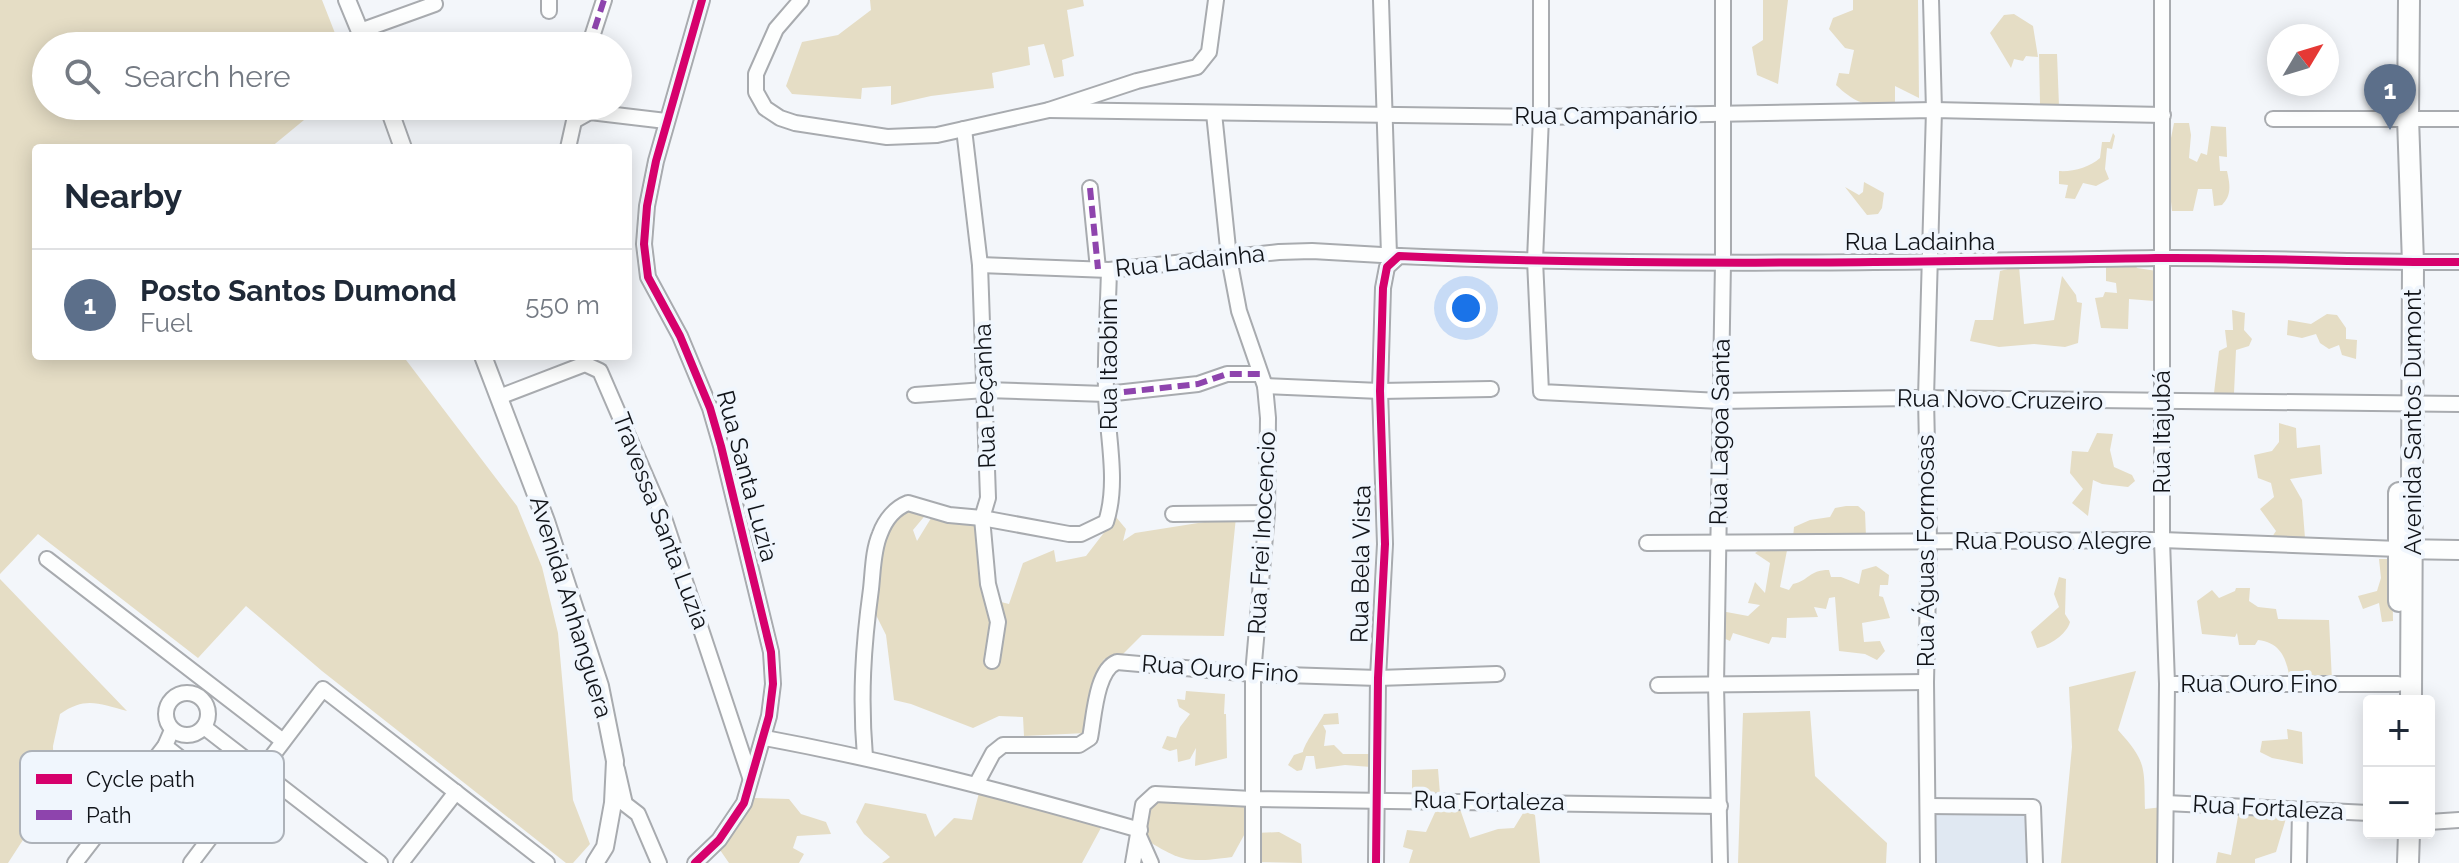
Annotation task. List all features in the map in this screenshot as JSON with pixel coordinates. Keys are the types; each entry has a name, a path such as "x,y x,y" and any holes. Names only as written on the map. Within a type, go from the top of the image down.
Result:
{"main road":[{"name":"Avenida Santos Dumont","path":"2397,0 2407,263 2406,549 2411,695"},
{"name":"Avenida Santos Dumont","path":"2403,118 2409,0"},
{"name":"Avenida Santos Dumont","path":"2398,693 2406,549"},
{"name":"Rua Pouso Alegre","path":"2406,549 2459,550"},
{"path":"2396,863 2397,839"},
{"path":"2408,863 2409,839"}],"street":[{"path":"347,0 360,32"},
{"path":"594,32 604,0"},
{"name":"Rua Santa Luzia","path":"695,863 719,840 744,803 765,738 773,684 771,652 721,446 702,385 648,277 644,244 647,206 666,121 702,0"},
{"name":"Rua Campanário","path":"801,0 776,29 756,74 756,92 765,108 795,123 887,137 937,135 1049,110 1137,81 1188,71 1197,67 1209,52 1216,0"},
{"name":"Rua Bela Vista","path":"1376,863 1378,678 1385,544 1380,391 1383,288 1392,259 1381,0"},
{"path":"1535,260 1541,117 1541,0"},
{"name":"Rua Lagoa Santa","path":"1720,863 1716,685 1723,262 1723,0"},
{"name":"Rua Águas Formosas","path":"1928,863 1926,398 1934,110 1931,0"},
{"name":"Rua Itajubá","path":"2162,0 2160,258 2162,540 2167,684 2165,863"},
{"path":"377,32 435,4"},
{"name":"Rua Campanário","path":"1049,110 1541,117 1934,110 2163,115"},
{"name":"Rua Frei Inocencio","path":"1214,113 1229,258 1239,311 1262,380 1268,418 1267,513 1253,674 1253,863"},
{"path":"632,117 666,121"},
{"path":"2273,119 2459,119"},
{"path":"393,120 402,144"},
{"path":"569,144 575,120"},
{"name":"Rua Peçanha","path":"964,129 980,265 988,498 982,518 988,584 998,622 992,661"},
{"name":"Rua Itaobim","path":"982,518 1069,534 1094,529 1106,522 1111,507 1104,270 1090,188"},
{"name":"Rua Ladainha","path":"980,265 1104,270 1312,251 1392,259 1928,263 2160,258 2459,262"},
{"name":"Rua Novo Cruzeiro","path":"1535,260 1541,392 1720,401 1926,398 2459,404"},
{"name":"Avenida Anhanguera","path":"485,360 546,521 600,686 615,761 613,803 605,847 595,863"},
{"name":"Travessa Santa Luzia","path":"499,397 585,364 600,371 665,521 750,777"},
{"path":"915,395 985,390 1106,394 1198,384 1227,374 1380,391 1491,389"},
{"path":"865,757 861,690 876,544 883,527 894,512 908,503 949,515 982,518"},
{"path":"1173,514 1267,513"},
{"name":"Rua Pouso Alegre","path":"1647,543 2162,540 2406,549"},
{"path":"47,559 283,741"},
{"name":"Rua Ouro Fino","path":"977,783 993,753 1003,745 1079,745 1087,742 1103,675 1111,664 1117,662 1253,674 1378,678 1497,674"},
{"path":"1658,685 1926,682"},
{"name":"Rua Ouro Fino","path":"2167,684 2398,693"},
{"path":"202,699 212,686"},
{"path":"275,751 323,689 547,863"},
{"path":"161,751 172,730 165,713 169,702 185,693 202,699"},
{"path":"172,730 189,736 204,727 208,716 202,699"},
{"path":"204,727 235,751"},
{"path":"765,738 977,783 1140,833 1151,863"},
{"path":"165,746 171,751"},
{"path":"615,761 625,804 638,814 659,863"},
{"path":"284,789 380,863"},
{"path":"401,863 456,792"},
{"name":"Rua Fortaleza","path":"1133,863 1143,805 1155,794 1252,799 1720,806"},
{"name":"Rua Fortaleza","path":"2166,803 2363,813"},
{"path":"1928,806 2033,807 2035,863"},
{"path":"2299,863 2300,809"},
{"path":"2435,822 2459,820"},
{"path":"75,863 90,843"},
{"path":"198,860 209,843"}],"shaded area":[{"path":"0,0 322,0 335,32 32,32 32,120 304,120 275,144 32,144 32,360 406,360 517,506 542,567 558,633 573,800 590,844 573,863 566,863 322,671 246,606 198,658 38,534 0,574"},
{"path":"870,0 1083,0 1084,6 1067,10 1074,56 1062,60 1064,76 1054,78 1044,44 1028,47 1030,65 992,73 994,88 891,105 891,86 862,88 861,99 792,94 786,86 802,42 838,35 871,10"},
{"path":"1763,0 1788,0 1778,84 1757,75 1752,47 1763,40"},
{"path":"1853,0 1918,0 1919,98 1895,86 1895,105 1870,105 1856,100 1836,85 1839,73 1849,74 1854,50 1845,48 1829,29 1833,18 1853,10"},
{"path":"2014,14 2033,26 2038,57 2026,56 2023,61 2014,59 2011,68 1990,33 2004,15"},
{"path":"2039,54 2057,54 2059,106 2040,104"},
{"path":"2174,123 2189,123 2189,158 2197,162 2201,153 2207,155 2211,126 2226,127 2227,157 2219,156 2220,171 2227,171 2229,190 2222,205 2214,206 2212,189 2198,189 2193,211 2172,211 2165,146 2170,143"},
{"path":"2113,133 2112,149 2107,148 2105,169 2109,179 2096,186 2083,183 2075,199 2065,198 2068,185 2059,184 2059,171 2070,171 2096,161 2100,158 2102,142 2110,142"},
{"path":"1864,182 1884,193 1878,214 1867,215 1845,187 1859,195 1863,192"},
{"path":"2128,250 2137,268 2157,271 2154,301 2129,299 2128,329 2101,328 2095,298 2103,297 2105,292 2117,293 2116,283 2106,281 2106,265 2100,264 2113,252"},
{"path":"2019,266 2024,324 2054,320 2062,276 2076,295 2077,302 2082,303 2078,343 2065,347 2034,344 1999,347 1970,341 1975,320 1993,320 2000,271"},
{"path":"2232,310 2245,313 2244,330 2252,339 2249,346 2236,350 2234,393 2214,393 2219,351 2227,347 2225,330 2233,330"},
{"path":"2327,314 2337,315 2346,328 2346,339 2357,340 2356,359 2342,355 2339,345 2329,349 2320,343 2316,334 2302,338 2287,335 2288,320 2311,324"},
{"path":"2279,423 2296,428 2297,448 2320,445 2322,474 2290,479 2302,500 2305,538 2270,540 2276,531 2260,509 2274,497 2271,483 2258,478 2254,455 2272,451 2279,442"},
{"path":"2097,433 2113,434 2110,450 2114,467 2132,475 2135,481 2128,487 2093,480 2088,516 2072,503 2083,489 2070,473 2072,451 2088,452"},
{"path":"1858,506 1865,512 1866,537 1793,538 1794,527 1810,520 1830,517 1835,508"},
{"path":"909,507 928,512 913,530 917,541 933,515 979,522 997,601 1009,604 1023,563 1054,550 1056,562 1086,556 1116,517 1126,529 1123,541 1135,533 1236,517 1224,636 1142,635 1120,657 1104,659 1086,733 1024,736 1023,717 999,716 973,728 894,700 886,635 873,609 884,540 897,515"},
{"path":"1768,544 1788,545 1780,587 1789,590 1793,584 1822,570 1829,570 1831,577 1841,577 1859,584 1862,570 1876,566 1889,575 1888,585 1880,585 1879,596 1883,597 1890,618 1862,623 1864,642 1880,641 1885,651 1877,660 1865,654 1839,651 1835,597 1829,598 1826,609 1814,607 1818,617 1787,618 1786,638 1772,637 1769,644 1733,633 1730,641 1721,637 1721,611 1748,616 1760,605 1748,603 1755,582 1765,593 1770,563 1755,553"},
{"path":"2379,559 2392,559 2393,621 2382,622 2379,603 2363,609 2358,596 2377,591 2381,578"},
{"path":"2059,577 2066,579 2065,614 2070,622 2057,639 2037,648 2031,632 2059,607 2054,594"},
{"path":"0,579 127,711 85,703 69,708 60,714 53,751 20,751 21,843 8,863 0,863"},
{"path":"2236,588 2250,588 2249,601 2258,607 2276,609 2278,619 2329,620 2332,681 2290,681 2282,654 2273,645 2258,640 2255,645 2239,645 2237,633 2235,637 2202,634 2197,601 2212,590 2219,598"},
{"path":"2136,671 2118,730 2142,766 2145,809 2163,807 2161,863 2061,863 2072,747 2069,687"},
{"path":"1186,691 1225,694 1227,758 1195,766 1196,748 1190,759 1178,762 1177,749 1170,751 1162,748 1167,736 1176,738 1190,714 1179,707 1177,699 1185,700"},
{"path":"1810,711 1815,776 1887,843 1886,863 1738,863 1743,713"},
{"path":"1338,713 1339,724 1323,725 1326,731 1324,746 1334,745 1343,754 1370,754 1371,767 1345,765 1316,769 1314,756 1306,756 1302,770 1297,771 1288,765 1294,755 1303,752 1324,714"},
{"path":"2287,729 2302,732 2303,764 2272,758 2260,752 2262,741 2288,739"},
{"path":"1438,769 1440,794 1412,796 1412,770"},
{"path":"980,789 1102,826 1082,863 882,863 890,857 864,834 856,822 865,803 926,814 935,837 954,818 972,820"},
{"path":"754,798 789,799 801,814 826,822 831,834 797,836 793,848 804,854 799,863 729,863 720,850 734,823"},
{"path":"1152,801 1247,805 1248,828 1232,857 1186,859 1145,839"},
{"path":"1928,806 2033,807 2032,863 1928,863"},
{"path":"1437,808 1460,809 1470,838 1498,829 1514,828 1525,810 1535,815 1540,863 1409,863 1413,850 1403,847 1407,830 1426,832"},
{"path":"2239,811 2287,815 2276,852 2255,859 2255,863 2216,863 2218,852 2231,855"},
{"path":"1279,832 1301,844 1302,863 1256,862 1255,833"}],"marked path":[{"path":"594,32 604,0"},
{"path":"1090,188 1098,269"},
{"path":"1106,394 1198,384 1227,374 1260,374"}],"cycle path":[{"path":"695,863 719,840 744,803 769,716 773,684 771,652 710,408 680,336 648,277 644,244 647,206 656,161 702,0"},
{"path":"1376,863 1378,678 1385,544 1380,391 1383,288 1387,267 1399,256 1683,263 2194,258 2459,262"}],"place":[{"name":"Posto Santos Dumond","path":"2390,130"}]}
